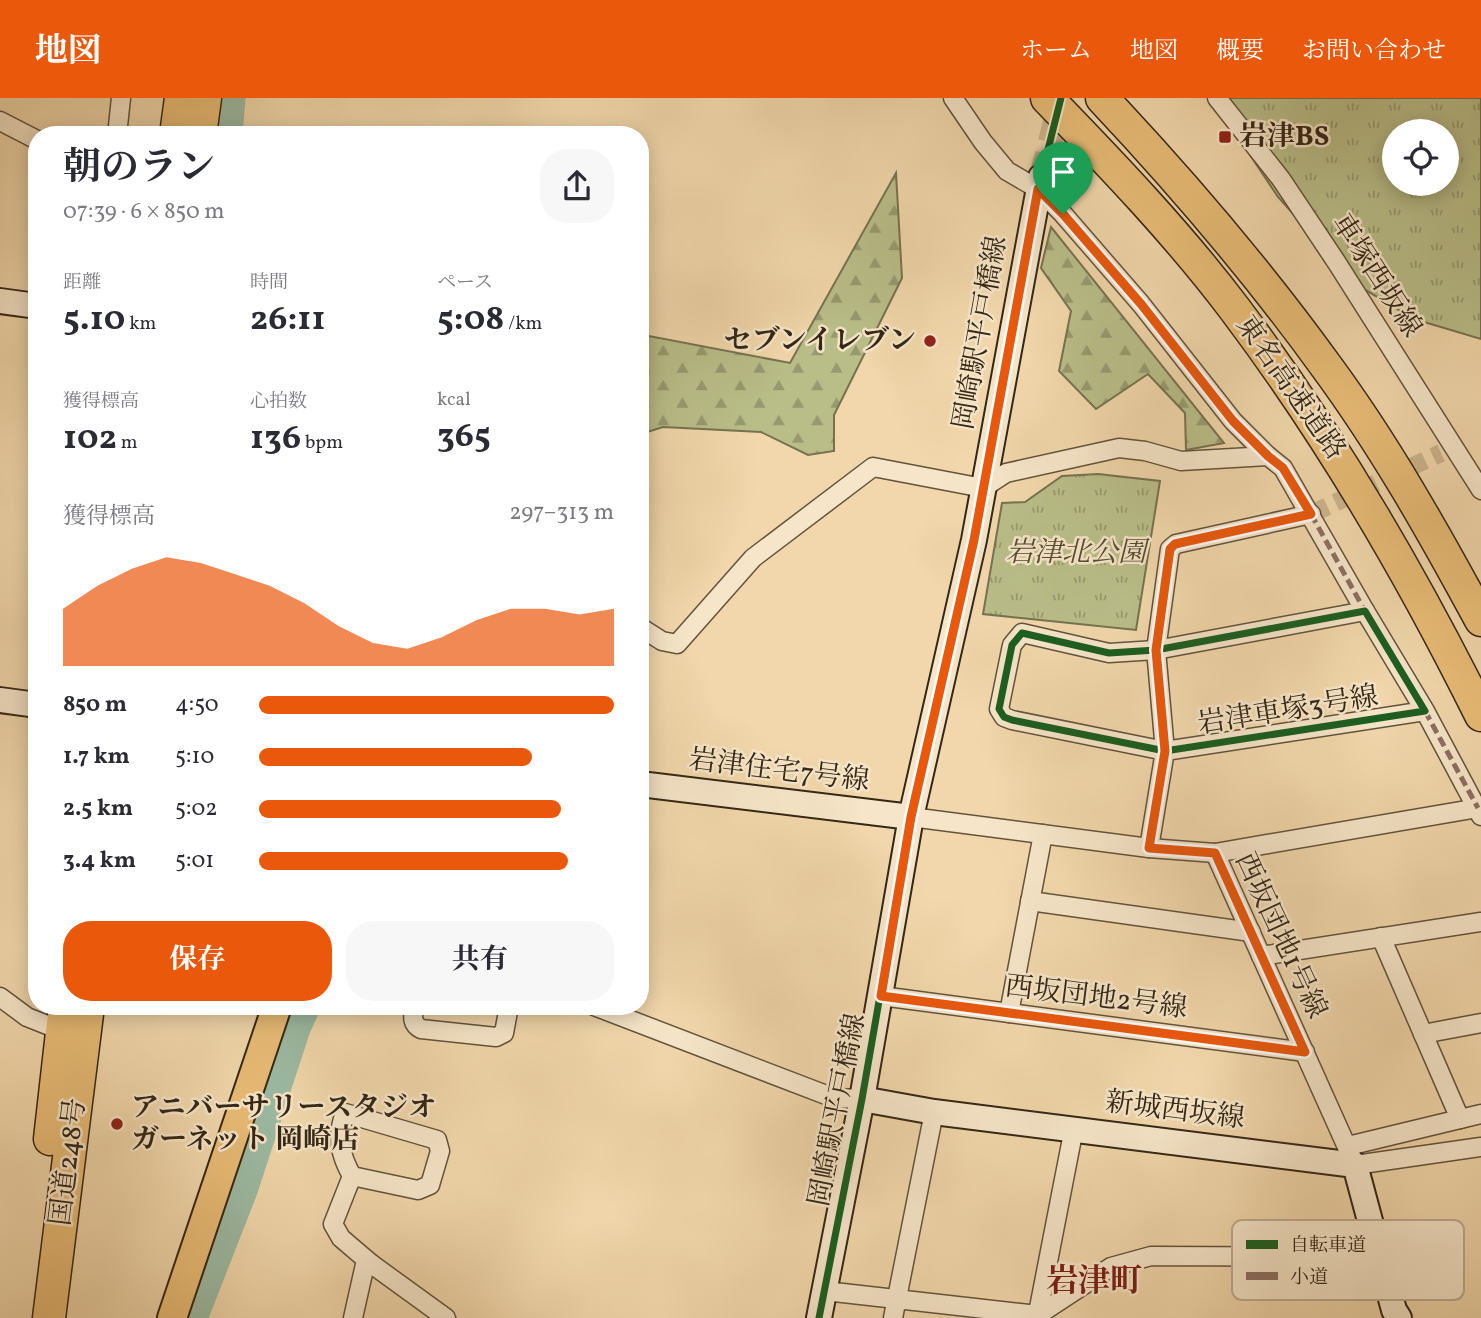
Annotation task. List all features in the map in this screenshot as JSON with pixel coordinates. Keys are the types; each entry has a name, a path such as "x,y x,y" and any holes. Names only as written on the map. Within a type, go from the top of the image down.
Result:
{"highway":[{"path":"177,126 180,98"},
{"path":"201,126 205,98"},
{"name":"東名高速道路","path":"1047,98 1163,223 1233,307 1291,388 1340,460 1393,548 1441,634 1481,715"},
{"name":"東名高速道路","path":"1102,98 1177,178 1265,285 1328,368 1432,531 1481,620"},
{"name":"国道248号","path":"49,1318 87,1015"},
{"name":"国道248号","path":"29,1318 63,1019"}],"main road":[{"path":"172,1318 274,1015"}],"street":[{"path":"118,126 121,98"},
{"name":"岩津車塚3号線","path":"953,98 982,142 1007,171 1039,183 1141,304 1233,421 1283,468 1424,711 1165,751"},
{"name":"車塚西坂線","path":"1217,98 1281,179 1390,344 1448,450 1481,489"},
{"path":"0,121 28,135"},
{"name":"岡崎駅平戸橋線","path":"819,1318 881,996 911,817 957,621 1039,183"},
{"path":"0,302 28,305"},
{"path":"649,633 662,641 677,644 753,558 873,467 983,488 1006,473 1119,448 1145,451 1181,461 1268,456"},
{"path":"1149,848 1165,751 1156,650 1170,549 1175,544 1311,514"},
{"path":"1165,751 1003,717 999,709 1012,645 1022,633 1109,653 1156,650 1365,611"},
{"path":"0,701 28,704"},
{"path":"1215,853 1479,812 1424,711"},
{"name":"岩津住宅7号線","path":"649,786 911,817"},
{"name":"西坂団地1号線","path":"911,817 1149,848 1215,853 1351,1156"},
{"path":"1009,1013 1043,834"},
{"path":"1030,901 1251,932"},
{"path":"1261,956 1481,922"},
{"path":"1381,937 1460,1119"},
{"name":"西坂団地2号線","path":"881,996 1305,1052"},
{"path":"0,997 27,1017 63,1019"},
{"path":"413,1015 415,1026 421,1030 496,1037 504,1033 507,1015"},
{"path":"617,1015 834,1098 862,1098"},
{"path":"1423,1034 1481,1023"},
{"name":"新城西坂線","path":"862,1098 934,1112 1351,1156 1481,1147"},
{"path":"893,1318 934,1112"},
{"path":"352,1176 418,1190 430,1185 440,1151 437,1140 345,1113 340,1138 342,1158 352,1176 334,1224 341,1238 375,1267"},
{"path":"1369,1220 1351,1156 1481,1114"},
{"path":"1037,1316 1074,1128"},
{"path":"825,1292 1037,1316 1111,1267 1151,1256 1232,1256"},
{"path":"353,1318 366,1260 446,1318"},
{"path":"1391,1300 1399,1318"}],"green space":[{"path":"1220,98 1481,98 1481,339 1414,319 1349,280 1278,197 1222,113"},
{"path":"896,173 902,278 834,415 834,451 808,455 761,432 663,427 649,431 649,336 790,363"},
{"path":"1051,227 1224,443 1186,450 1185,413 1148,374 1096,409 1059,371 1071,311 1041,268"},
{"name":"岩津北公園","path":"1098,474 1160,481 1136,630 983,614 1002,503 1025,502 1062,476"}],"waterway":[{"path":"227,126 229,98"},
{"path":"191,1318 241,1190 300,1015"}],"tunnel":[{"path":"1041,177 1061,98"},
{"path":"1311,514 1441,453"}],"marked path":[{"path":"1311,514 1365,611"},
{"path":"1425,711 1478,808"}],"cycle path":[{"path":"819,1318 862,1099 911,817 974,540 1038,189 1061,98"},
{"path":"1365,611 1425,711 1165,751 1012,720 1004,717 999,709 1012,645 1022,633 1109,653 1156,650 1365,611"}],"place":[{"name":"岩津BS","path":"1225,137"},
{"name":"セブンイレブン","path":"930,341"},
{"name":"アニバーサリースタジオ ガーネット 岡崎店","path":"117,1124"}],"district":[{"name":"岩津町","path":"1094,1283"}],"route":[{"path":"1038,189 1063,214 1141,304 1233,421 1283,468 1311,514 1175,544 1170,549 1156,650 1165,751 1149,848 1215,853 1305,1052 881,996 911,817 974,540 1038,189"}]}
